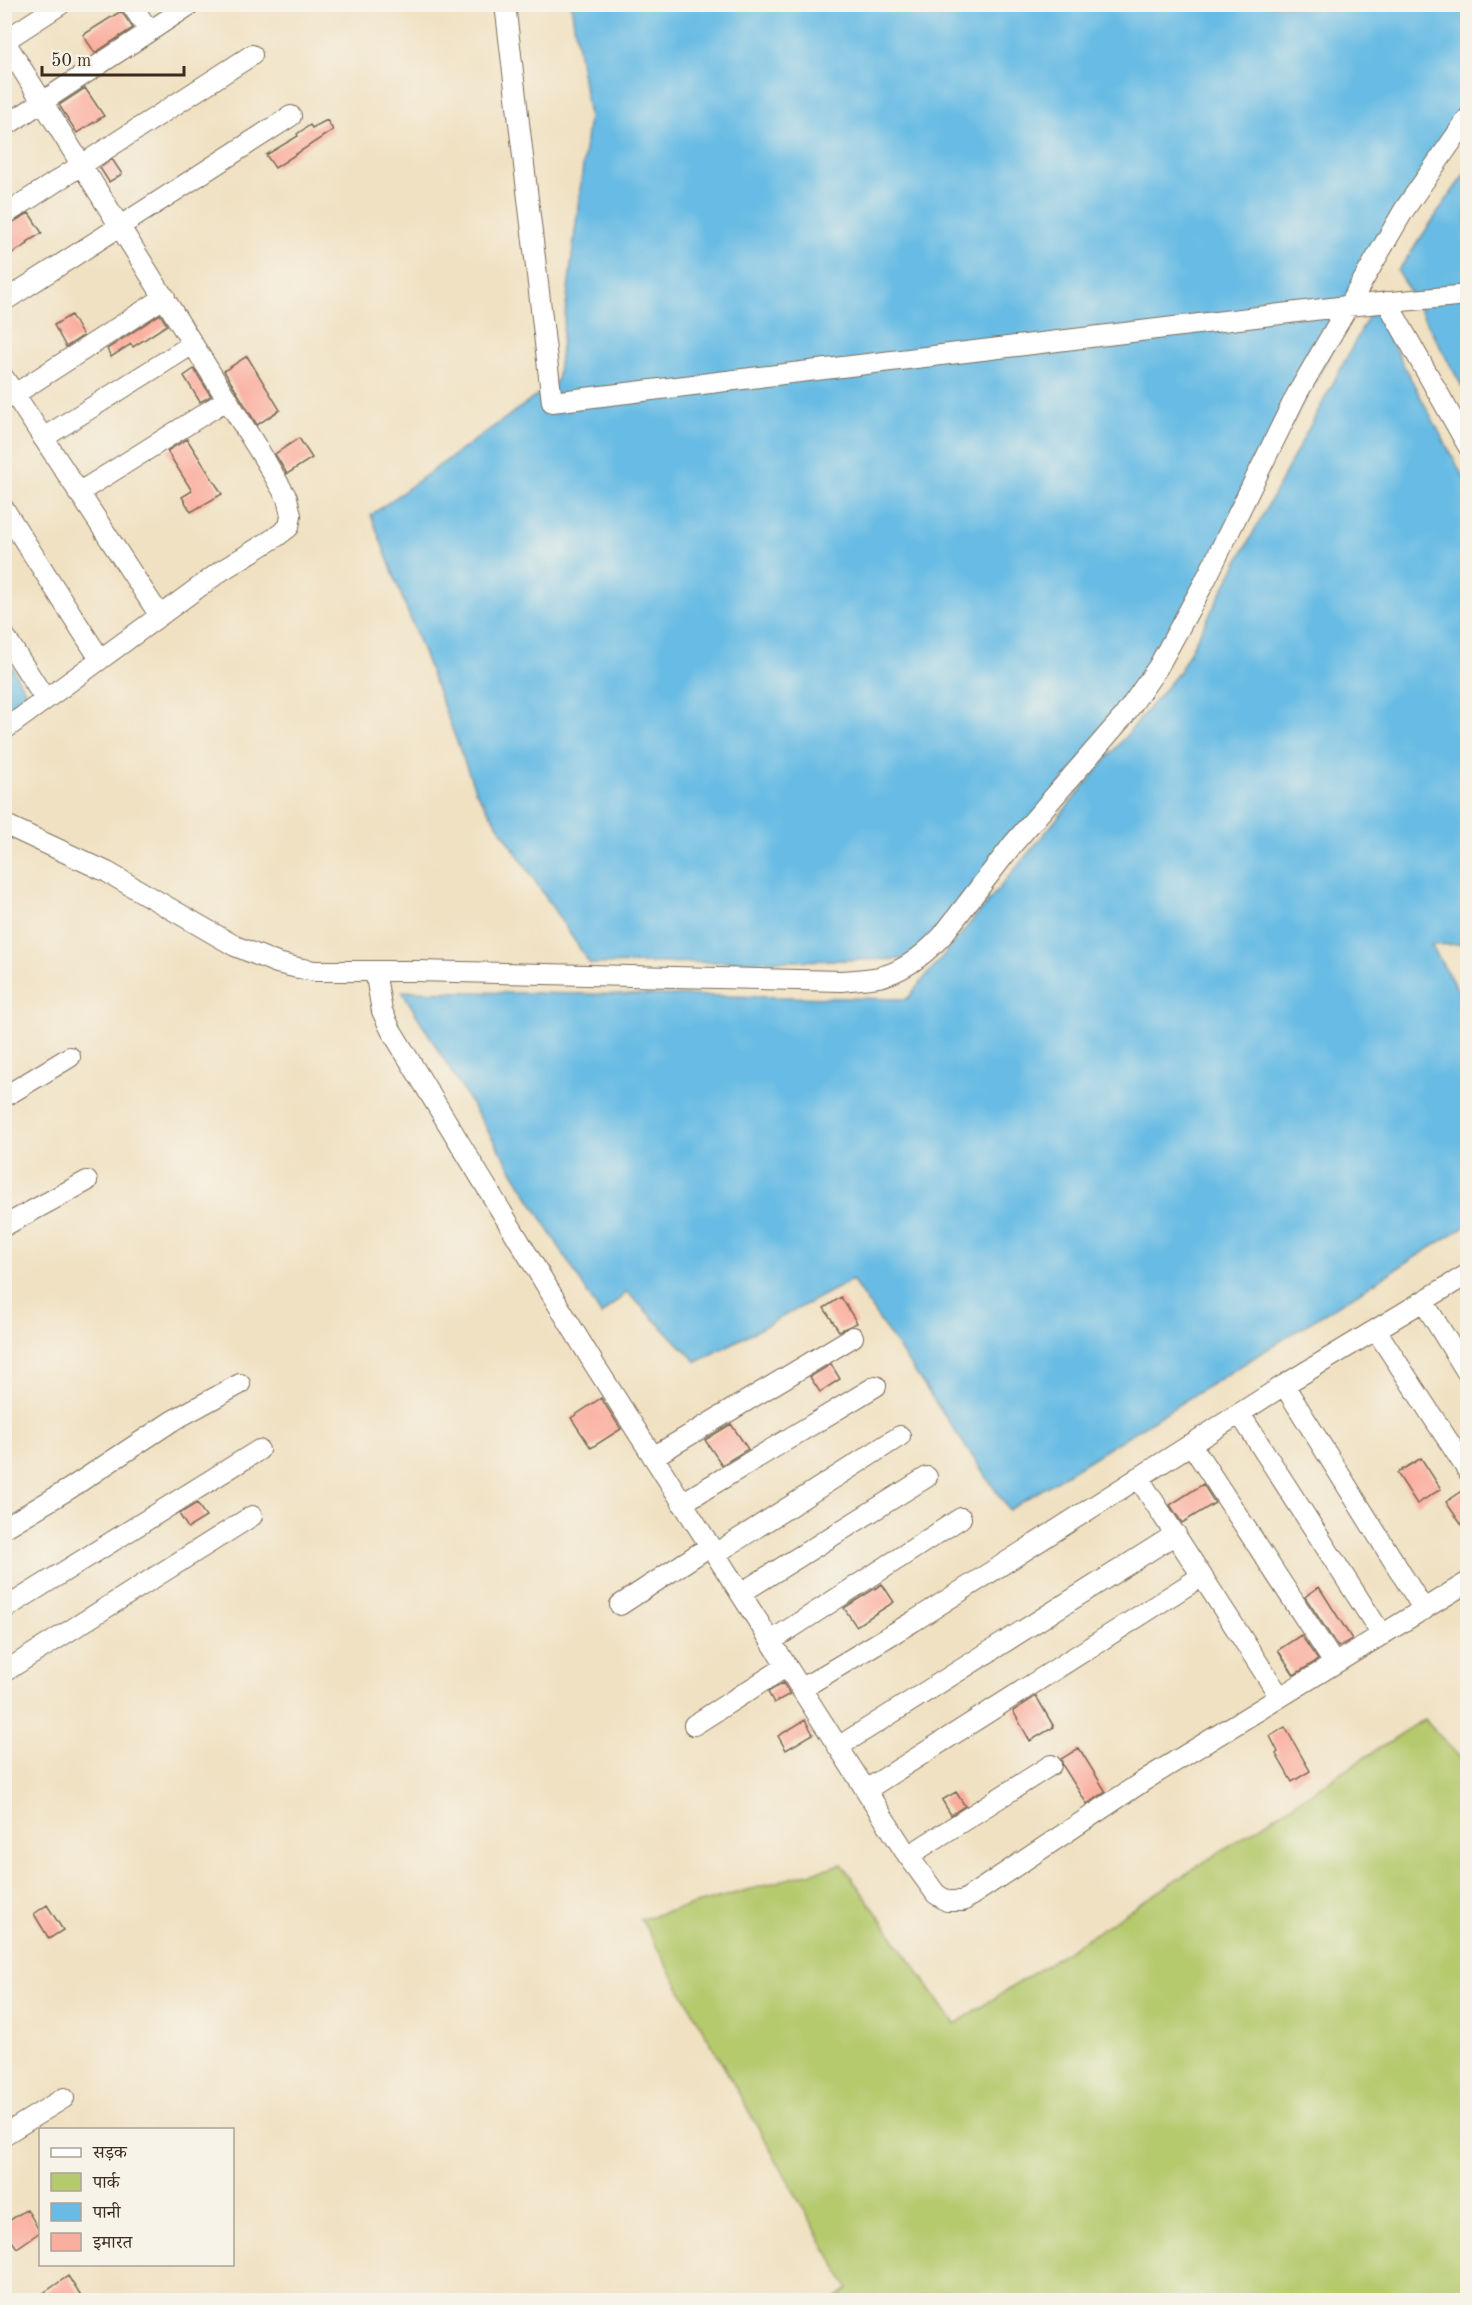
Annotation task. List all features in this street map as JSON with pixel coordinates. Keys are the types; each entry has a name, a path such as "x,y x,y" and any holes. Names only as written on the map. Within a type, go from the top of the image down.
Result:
{"street":[{"path":"4,730 221,571 276,537 289,527 291,515 287,498 228,399 5,41 61,4"},
{"path":"131,4 149,31"},
{"path":"4,127 190,4"},
{"path":"505,4 552,402 1347,306 1467,295"},
{"path":"4,215 252,56"},
{"path":"4,301 291,116"},
{"path":"4,824 107,872 235,946 277,963 315,971 842,981 881,976 900,969 930,949 942,936 1013,844 1124,716 1158,667 1204,583 1297,394 1404,210 1467,118"},
{"path":"160,616 10,386 165,297"},
{"path":"1387,302 1467,446"},
{"path":"43,438 193,344"},
{"path":"78,493 228,399"},
{"path":"4,509 100,659"},
{"path":"4,634 45,699"},
{"path":"375,972 382,1011 405,1054 594,1364 908,1856 936,1894 947,1901 963,1901 1148,1778 1280,1696 1424,1610 1464,1591"},
{"path":"4,1097 70,1057"},
{"path":"4,1226 87,1181"},
{"path":"801,1689 914,1621 1284,1385 1423,1301 1466,1279"},
{"path":"1423,1301 1467,1374"},
{"path":"1376,1330 1467,1471"},
{"path":"654,1457 853,1337"},
{"path":"4,1528 39,1508 179,1416 240,1384"},
{"path":"1284,1385 1424,1610"},
{"path":"682,1503 876,1386"},
{"path":"1240,1414 1382,1635"},
{"path":"620,1605 900,1436"},
{"path":"1191,1444 1334,1663"},
{"path":"4,1609 259,1450"},
{"path":"741,1593 927,1477"},
{"path":"1138,1477 1280,1696"},
{"path":"4,1672 252,1516"},
{"path":"771,1641 961,1518"},
{"path":"838,1747 1176,1534"},
{"path":"866,1791 1202,1576"},
{"path":"694,1725 787,1666"},
{"path":"908,1856 1051,1765"},
{"path":"4,2135 64,2097"}],"green space":[{"path":"1424,1719 1467,1765 1467,2300 834,2300 848,2288 641,1919 842,1864 955,2024"}],"water":[{"path":"571,5 1467,5 1467,117 1428,175 1158,667 915,959 590,964 476,792 371,515 557,381 589,116"},
{"path":"1467,170 1467,395 1398,271"},
{"path":"1373,308 1467,484 1467,944 1431,945 1467,1006 1467,1225 1009,1510 852,1280 697,1362 627,1292 601,1315 402,991 907,999 1179,672"},
{"path":"5,655 26,693 4,710"}],"building":[{"path":"121,11 133,28 95,53 83,35"},
{"path":"85,88 104,116 77,133 59,105"},
{"path":"327,120 333,130 275,168 266,155 298,136 297,134 310,125 312,128"},
{"path":"112,159 122,174 109,182 100,168"},
{"path":"29,213 42,233 4,258 4,227"},
{"path":"160,314 167,325 133,347 131,344 111,357 107,349"},
{"path":"71,315 83,336 66,347 54,325"},
{"path":"247,356 280,410 257,425 224,371"},
{"path":"194,369 211,396 200,402 184,376"},
{"path":"299,438 312,458 287,474 275,454"},
{"path":"187,439 222,494 191,512 182,497 192,491 167,451"},
{"path":"841,1297 857,1323 839,1331 824,1308"},
{"path":"831,1364 840,1379 820,1392 810,1377"},
{"path":"601,1398 621,1429 591,1448 571,1418"},
{"path":"731,1424 748,1449 722,1465 705,1440"},
{"path":"1421,1458 1441,1489 1417,1504 1397,1473"},
{"path":"1203,1484 1215,1503 1182,1523 1170,1505"},
{"path":"1467,1488 1467,1533 1446,1502"},
{"path":"197,1503 206,1517 188,1528 179,1514"},
{"path":"882,1584 894,1602 856,1626 844,1608"},
{"path":"1319,1587 1352,1639 1338,1647 1305,1597"},
{"path":"1301,1635 1318,1660 1294,1675 1278,1650"},
{"path":"783,1683 790,1694 774,1703 768,1692"},
{"path":"1036,1696 1054,1727 1030,1741 1013,1711"},
{"path":"805,1720 813,1734 786,1750 778,1736"},
{"path":"1285,1727 1310,1771 1292,1782 1276,1754 1278,1752 1270,1736"},
{"path":"1079,1748 1106,1792 1087,1804 1061,1759"},
{"path":"956,1792 965,1806 951,1815 942,1800"},
{"path":"47,1905 63,1930 49,1939 34,1914"},
{"path":"27,2209 39,2233 17,2248 4,2230 4,2224"},
{"path":"68,2276 84,2301 32,2301"}]}
